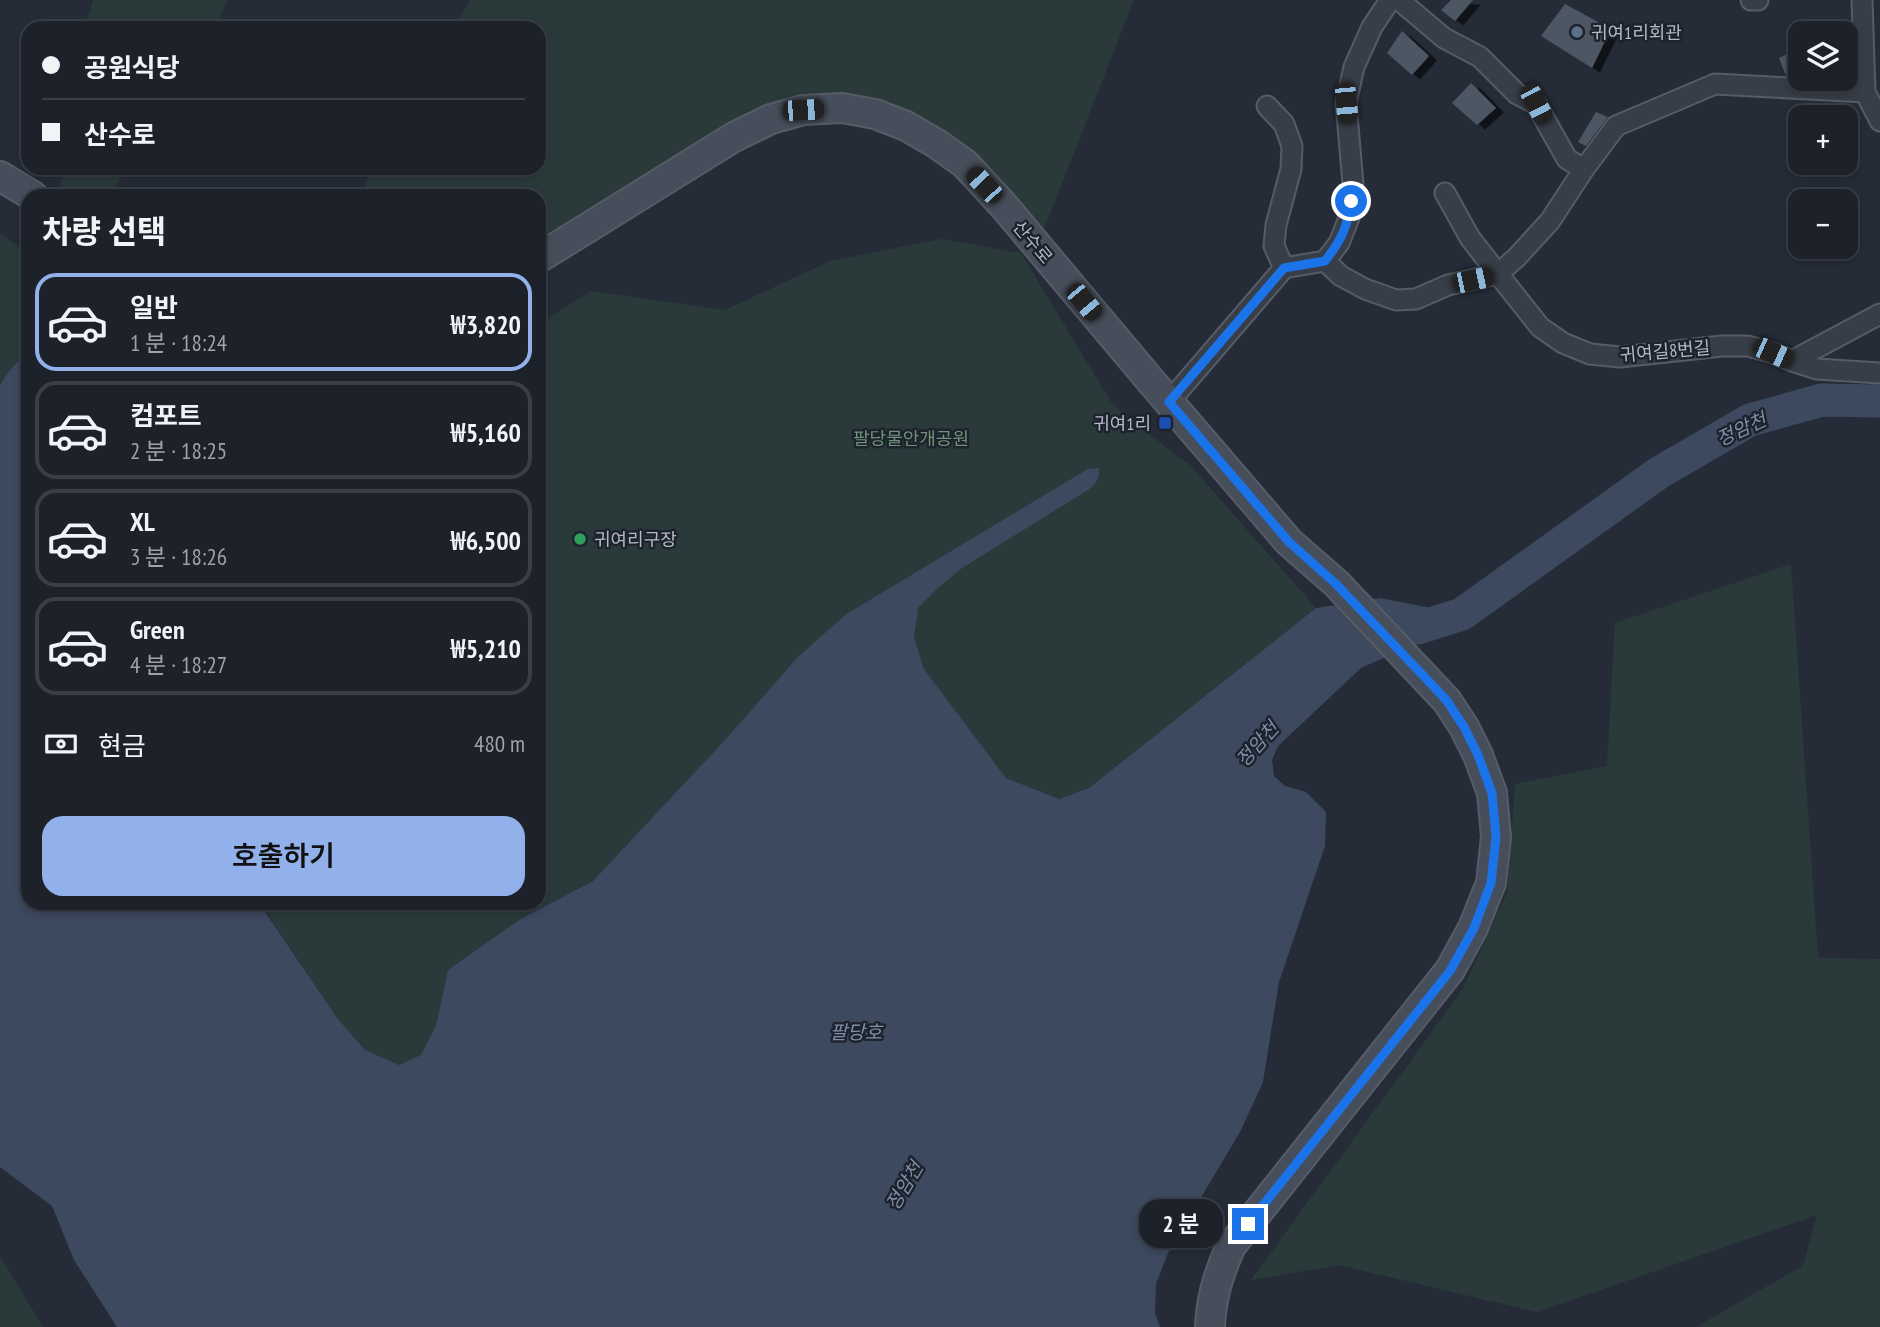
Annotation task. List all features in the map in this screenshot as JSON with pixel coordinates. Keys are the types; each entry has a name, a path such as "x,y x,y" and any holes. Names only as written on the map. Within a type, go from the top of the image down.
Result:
{"main road":[{"name":"산수로","path":"546,254 734,137 771,119 803,110 842,108 875,114 906,126 965,164 1003,205 1289,542 1336,584 1447,701 1464,727 1492,793 1496,837 1491,883 1474,928 1450,971 1231,1245 1218,1275 1210,1307 1210,1327"},
{"path":"0,176 21,189"}],"street":[{"path":"1169,402 1284,268 1325,261 1339,243 1349,218 1353,184 1346,103 1354,67 1372,27 1390,0"},
{"path":"1399,0 1444,38 1480,57 1517,94 1536,104 1567,159 1584,169"},
{"path":"1751,0 1758,0"},
{"path":"1862,0 1865,92 1880,121"},
{"path":"1325,261 1341,276 1365,289 1396,300 1416,299 1448,285 1498,274 1550,221 1616,126 1715,83 1865,92"},
{"path":"1267,106 1284,124 1293,145 1291,169 1276,225 1274,246 1284,268"},
{"name":"귀여길8번길","path":"1445,193 1470,238 1498,274 1540,327 1563,343 1590,354 1619,357 1722,346 1748,346 1817,369 1880,373"},
{"path":"1792,361 1880,314"}],"green space":[{"path":"93,0 227,0 219,21 87,21"},
{"path":"470,0 1134,0 1044,229 974,155 806,98 546,241 546,189 364,189 368,175 546,175 546,21 457,21"},
{"path":"62,175 124,175 114,189 60,189"},
{"path":"0,234 21,248 21,548 0,517"},
{"name":"팔당물안개공원","path":"941,239 1021,253 1111,402 1190,465 1316,608 1089,788 1059,799 1006,778 924,669 914,637 797,658 724,741 593,881 546,906 546,320 591,291 725,310 830,261"},
{"path":"1791,564 1818,958 1880,959 1880,1327 1696,1327 1803,1266 1817,1215 1537,1312 1339,1265 1251,1280 1463,989 1507,893 1515,784 1607,766 1615,623"},
{"name":"팔당물안개공원","path":"265,910 538,910 519,920 448,970 436,1025 421,1056 399,1065 365,1050 338,1019"},
{"path":"0,1256 43,1327 0,1327"}],"water":[{"name":"팔당호","path":"21,359 21,910 264,910 338,1019 365,1050 399,1065 421,1055 436,1025 448,970 519,920 538,910 546,910 546,906 593,881 724,741 797,658 845,615 1088,469 1099,468 1097,480 1088,490 962,568 939,587 918,608 914,637 924,669 1006,778 1059,799 1089,788 1316,608 1380,598 1462,614 1426,639 1361,668 1278,746 1272,760 1274,776 1285,786 1306,792 1326,812 1325,846 1279,982 1263,1082 1240,1132 1168,1253 1156,1284 1155,1313 1160,1327 117,1327 74,1260 52,1206 0,1167 0,386"}],"building":[{"path":"1451,0 1473,0 1455,21 1441,10"},
{"name":"귀여1리회관","path":"1565,4 1611,29 1592,68 1541,36"},
{"path":"1402,31 1429,56 1412,75 1387,53"},
{"path":"1788,54 1788,76 1786,76 1779,58"},
{"path":"1471,83 1496,108 1477,125 1452,103"},
{"path":"1596,112 1608,117 1586,146 1578,142"}],"waterway":[{"name":"정암천","path":"1418,628 1462,614 1660,472 1750,420 1822,400 1880,401"}],"place":[{"name":"귀여1리회관","path":"1577,32"},
{"name":"귀여1리","path":"1165,423"},
{"name":"귀여리구장","path":"580,539"}],"route":[{"path":"1248,1224 1450,971 1474,928 1491,883 1496,837 1492,793 1478,755 1447,701 1336,584 1289,542 1169,402 1284,268 1325,261 1339,243 1349,218 1351,201"}]}
